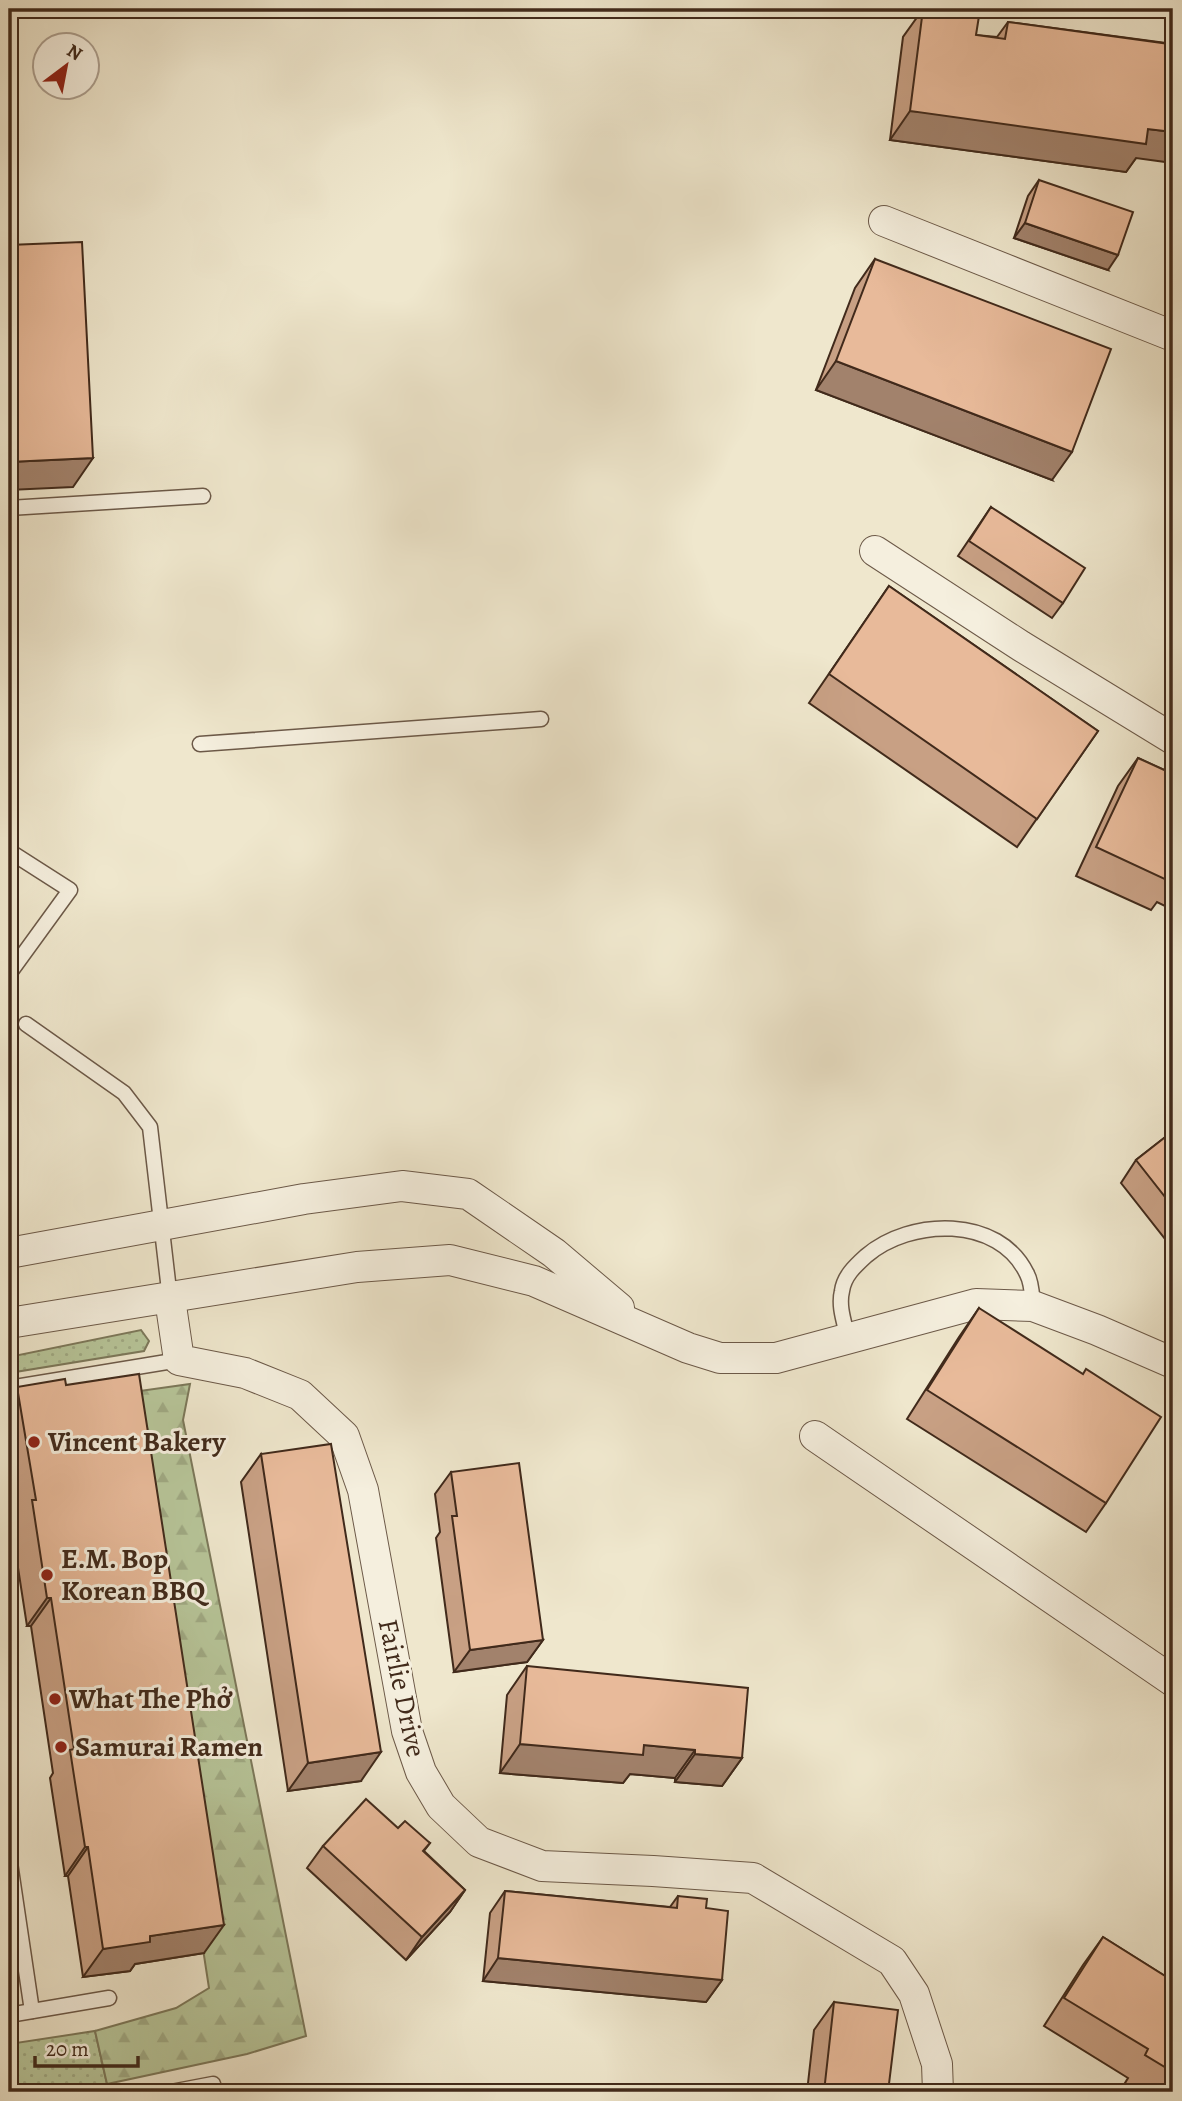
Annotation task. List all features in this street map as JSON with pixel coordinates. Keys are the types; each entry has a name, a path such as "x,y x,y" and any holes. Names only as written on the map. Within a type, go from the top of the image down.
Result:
{"street":[{"path":"884,220 1173,336"},
{"path":"875,551 1021,646 1173,739"},
{"path":"9,1253 304,1199 402,1186 468,1194 554,1253 639,1325"},
{"path":"9,1323 357,1267 450,1260 534,1281 688,1348 720,1357 776,1358 975,1304 1033,1306 1173,1363"},
{"path":"170,1299 179,1360"},
{"name":"Fairlie Drive","path":"179,1360 244,1373 300,1395 344,1436 363,1490 407,1731 421,1772 441,1806 479,1842 541,1866 752,1878 796,1903 892,1961 914,1994 937,2064 938,2092"},
{"path":"815,1436 1173,1681"}],"lane":[{"path":"9,508 202,496"},
{"path":"200,744 541,719"},
{"path":"9,851 70,890 9,974"},
{"path":"26,1024 124,1093 150,1127 170,1299"},
{"path":"848,1339 841,1300 848,1275 888,1241 916,1231 962,1230 997,1241 1020,1262 1029,1276 1033,1306"},
{"path":"9,1388 179,1360"},
{"path":"9,1856 32,2011"},
{"path":"9,2015 109,1998"},
{"path":"171,2092 212,2084 215,2092"}],"green space":[{"path":"141,1330 149,1341 144,1351 9,1373 9,1357"},
{"path":"190,1384 183,1420 306,2036 247,2054 107,2084 95,2031 176,2008 209,1988 118,1394"},
{"path":"95,2031 107,2084 53,2092 9,2092 9,2044"}],"building":[{"path":"923,9 979,16 976,35 1005,39 1008,22 1170,44 1173,35 1173,132 1148,129 1146,144 910,111"},
{"path":"1039,180 1133,212 1118,255 1025,223"},
{"path":"82,242 93,458 9,462 9,245"},
{"path":"875,259 1111,349 1072,452 836,361"},
{"path":"991,507 1085,568 1063,603 969,541"},
{"path":"889,586 1098,731 1037,819 829,674"},
{"path":"1138,758 1173,774 1171,882 1096,847"},
{"path":"1173,1131 1173,1207 1136,1160"},
{"path":"979,1308 1083,1374 1086,1369 1161,1417 1106,1503 927,1390"},
{"path":"139,1374 224,1925 150,1936 150,1942 103,1949 70,1750 74,1749 51,1598 47,1598 32,1500 36,1500 17,1387 65,1379 66,1385"},
{"path":"331,1444 381,1752 308,1763 261,1454"},
{"path":"519,1463 543,1640 470,1650 452,1516 457,1516 451,1472"},
{"path":"527,1666 748,1688 742,1758 695,1754 695,1750 644,1745 643,1755 520,1744"},
{"path":"366,1799 398,1828 405,1821 430,1843 423,1851 465,1890 422,1937 323,1846"},
{"path":"505,1891 677,1908 678,1896 707,1899 706,1908 728,1911 722,1980 498,1958"},
{"path":"1103,1937 1173,1981 1173,2072 1145,2055 1148,2049 1064,1998"},
{"path":"834,2002 898,2010 888,2092 824,2092"}],"place":[{"name":"Vincent Bakery","path":"34,1442"},
{"name":"E.M. Bop Korean BBQ","path":"47,1575"},
{"name":"What The Phở","path":"55,1699"},
{"name":"Samurai Ramen","path":"61,1747"}]}
